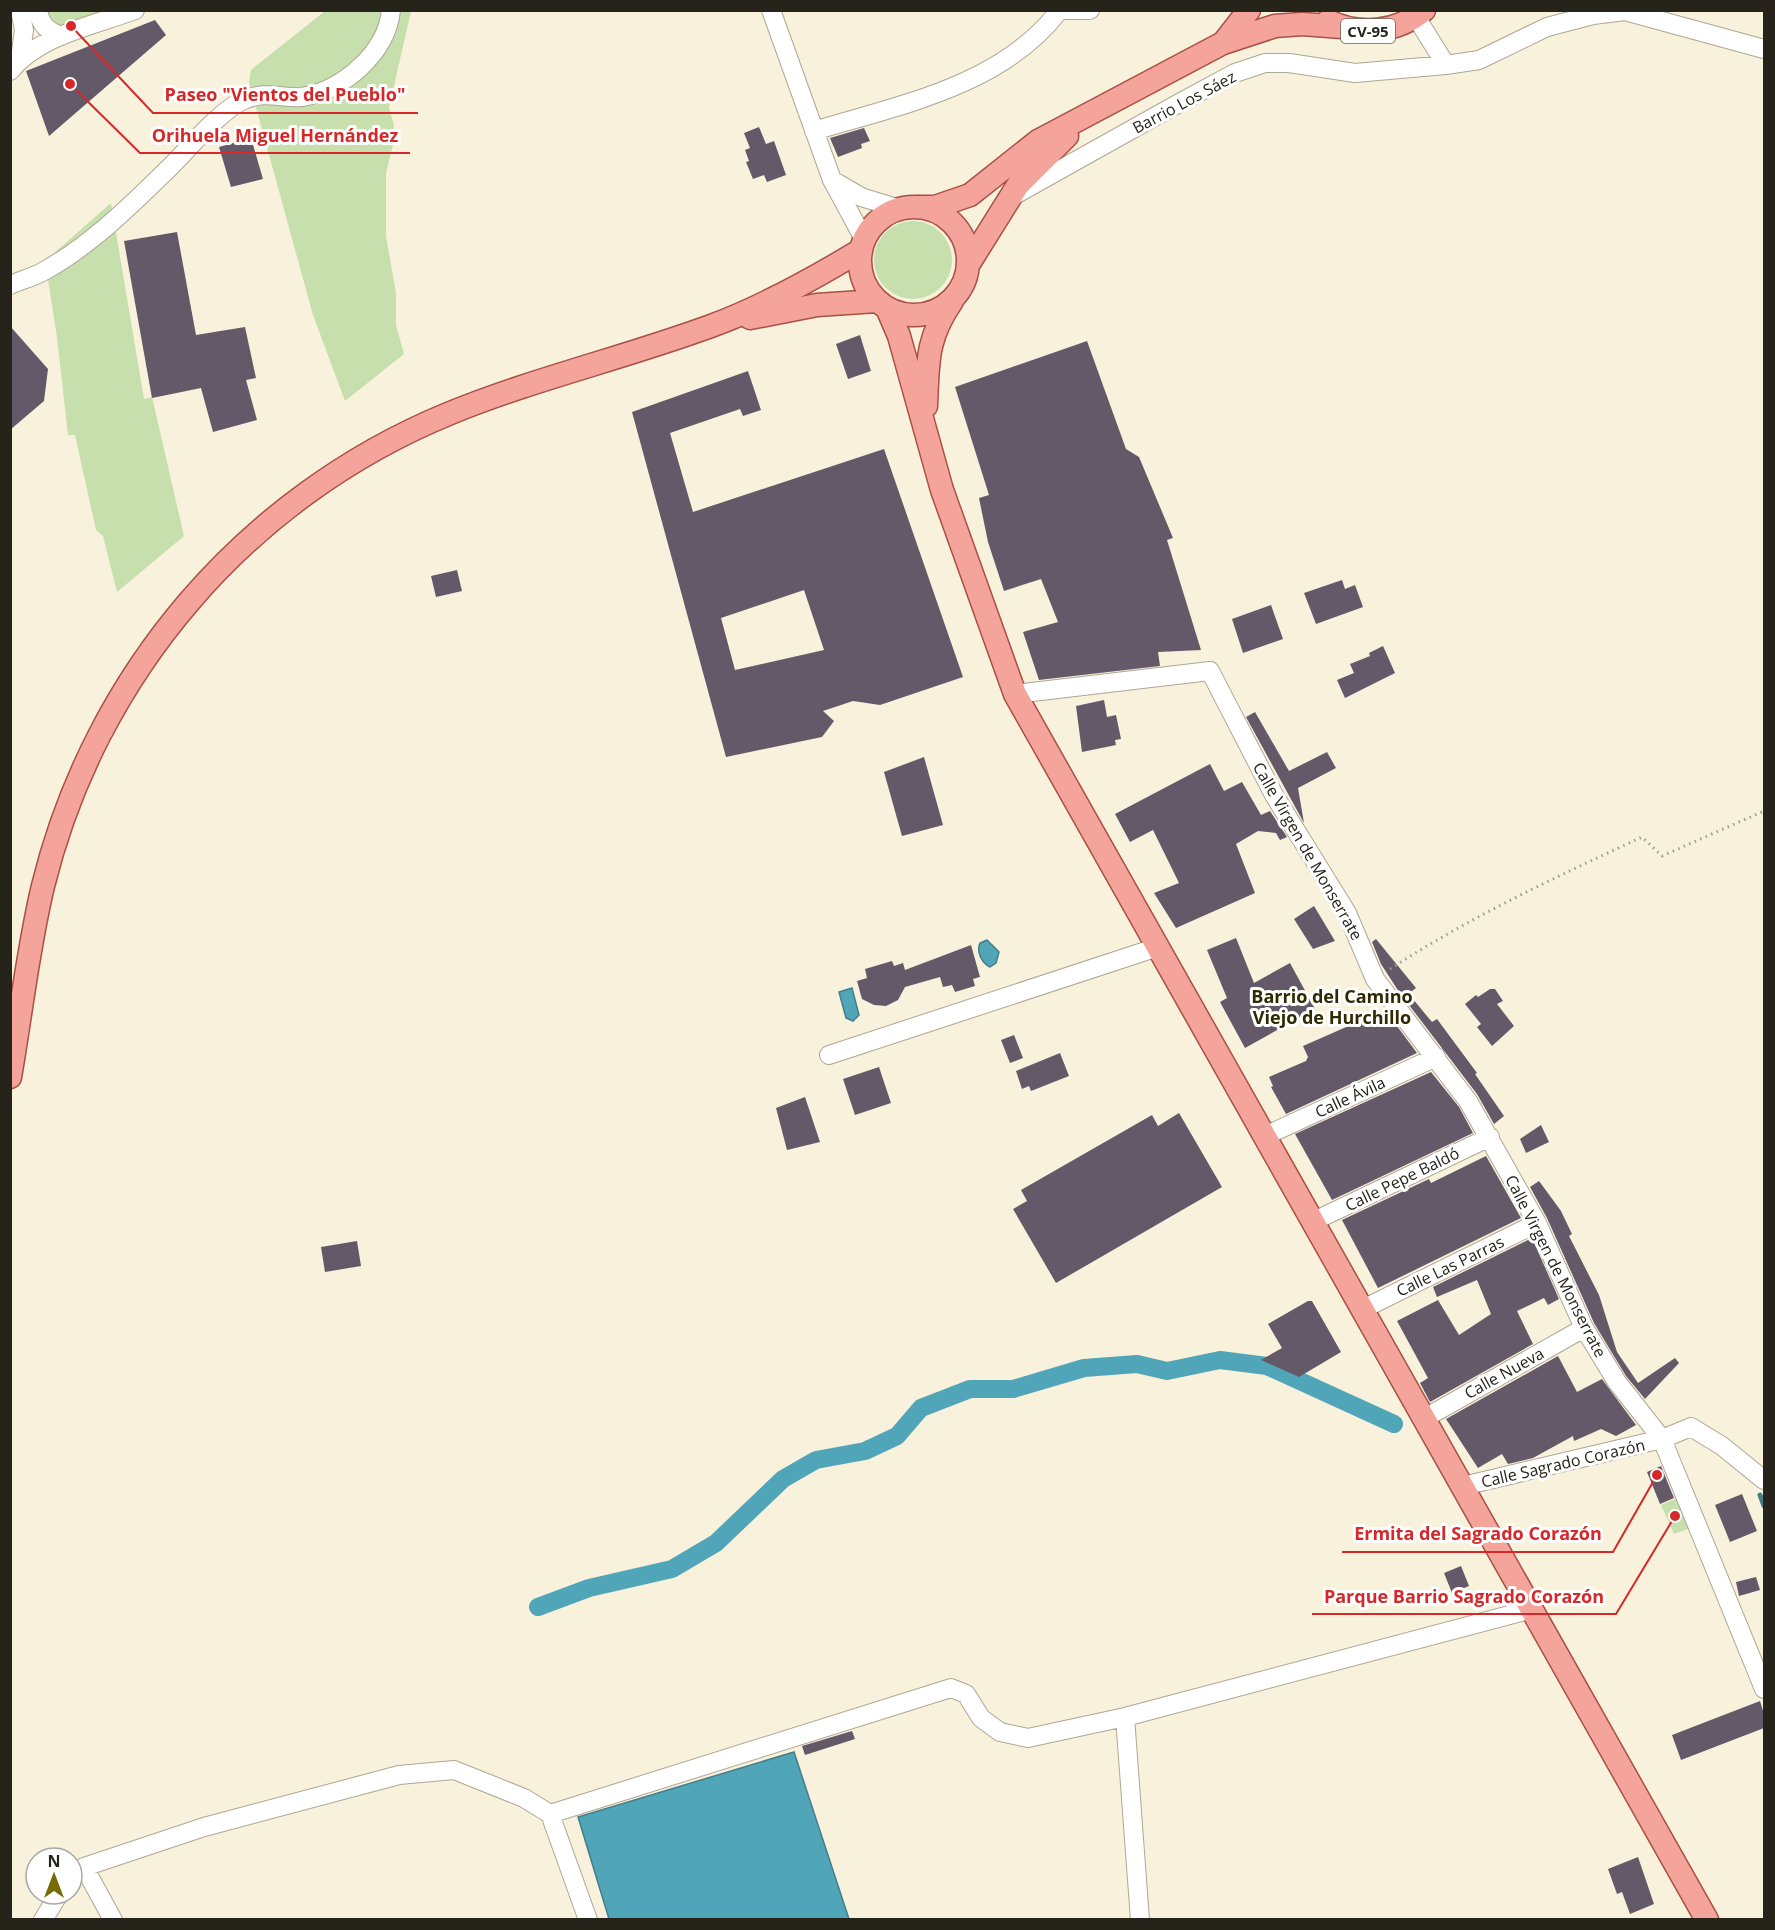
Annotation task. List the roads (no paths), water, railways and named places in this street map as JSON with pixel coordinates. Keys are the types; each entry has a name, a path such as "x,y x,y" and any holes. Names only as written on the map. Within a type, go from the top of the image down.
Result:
{"main road":[{"path":"1223,43 1249,10"},
{"name":"CV-95","path":"1312,10 1342,27 1367,31 1392,27 1420,14"},
{"path":"10,1077 43,887 66,813 95,738 168,625 232,554 300,498 372,450 449,414 713,325 810,281 862,245 879,220 909,208 935,207 970,195 1038,141 1090,116 1223,43 1275,26 1302,24 1342,27"},
{"path":"968,265 1018,185 1049,151 1090,116"},
{"path":"909,208 935,211 949,220 961,232 967,248 968,265 965,280 937,324 931,343 925,423"},
{"path":"862,245 860,269 866,286 882,305 899,336 942,490 1015,694 1707,1920"},
{"path":"713,325 818,305 882,305 902,314 917,315 933,312 958,294"}],"street":[{"path":"20,10 24,30"},
{"path":"15,65 24,30 36,10"},
{"path":"36,10 44,27 61,36"},
{"path":"15,65 61,36 135,10"},
{"path":"10,285 59,262 111,224 218,120 243,100 273,93 301,97 334,88 360,67 379,44 391,10"},
{"path":"771,10 832,180 862,245"},
{"path":"814,131 944,91 981,75 1044,30 1058,11 1090,10"},
{"name":"Barrio Los Sáez","path":"1009,199 1235,73 1265,63 1289,63 1355,73 1446,65 1479,60 1547,27 1593,15 1625,10 1764,49"},
{"path":"1420,14 1446,65"},
{"path":"832,180 861,197 909,208"},
{"name":"Calle Virgen de Monserrate","path":"1015,694 1210,671 1274,795 1347,913 1375,979 1436,1057 1490,1137 1537,1223 1584,1328 1617,1382 1662,1439 1764,1689"},
{"path":"829,1055 1158,947"},
{"name":"Calle Ávila","path":"1265,1136 1436,1057"},
{"name":"Calle Pepe Baldó","path":"1314,1221 1490,1137"},
{"name":"Calle Las Parras","path":"1363,1309 1537,1223"},
{"name":"Calle Nueva","path":"1425,1418 1584,1328"},
{"name":"Calle Sagrado Corazón","path":"1463,1486 1662,1439 1691,1426 1722,1446 1764,1480"},
{"path":"550,1814 951,1688 966,1694 981,1718 1000,1732 1028,1738 1125,1717 1532,1609"},
{"path":"1125,1717 1140,1920"},
{"path":"84,1871 204,1827 399,1775 454,1770 524,1798 550,1814 588,1920"},
{"path":"84,1881 113,1920"},
{"path":"43,1920 52,1906"}],"water":[{"path":"987,940 999,952 996,963 990,967 982,960 979,953 980,943"},
{"path":"852,988 859,1015 853,1021 846,1018 839,992"},
{"path":"794,1752 849,1919 609,1919 578,1817"}],"waterway":[{"path":"538,1607 589,1588 672,1569 716,1543 783,1479 816,1460 865,1451 897,1436 921,1408 970,1389 1013,1389 1084,1368 1137,1364 1167,1371 1220,1360 1267,1366 1394,1424"},
{"path":"1760,1495 1764,1506"}],"place":[{"name":"Paseo \"Vientos del Pueblo\"","path":"71,26"},
{"name":"Orihuela Miguel Hernández","path":"70,84"},
{"name":"Ermita del Sagrado Corazón","path":"1657,1475"},
{"name":"Parque Barrio Sagrado Corazón","path":"1675,1516"}],"district":[{"name":"Barrio del Camino Viejo de Hurchillo","path":"1332,1006"}]}
